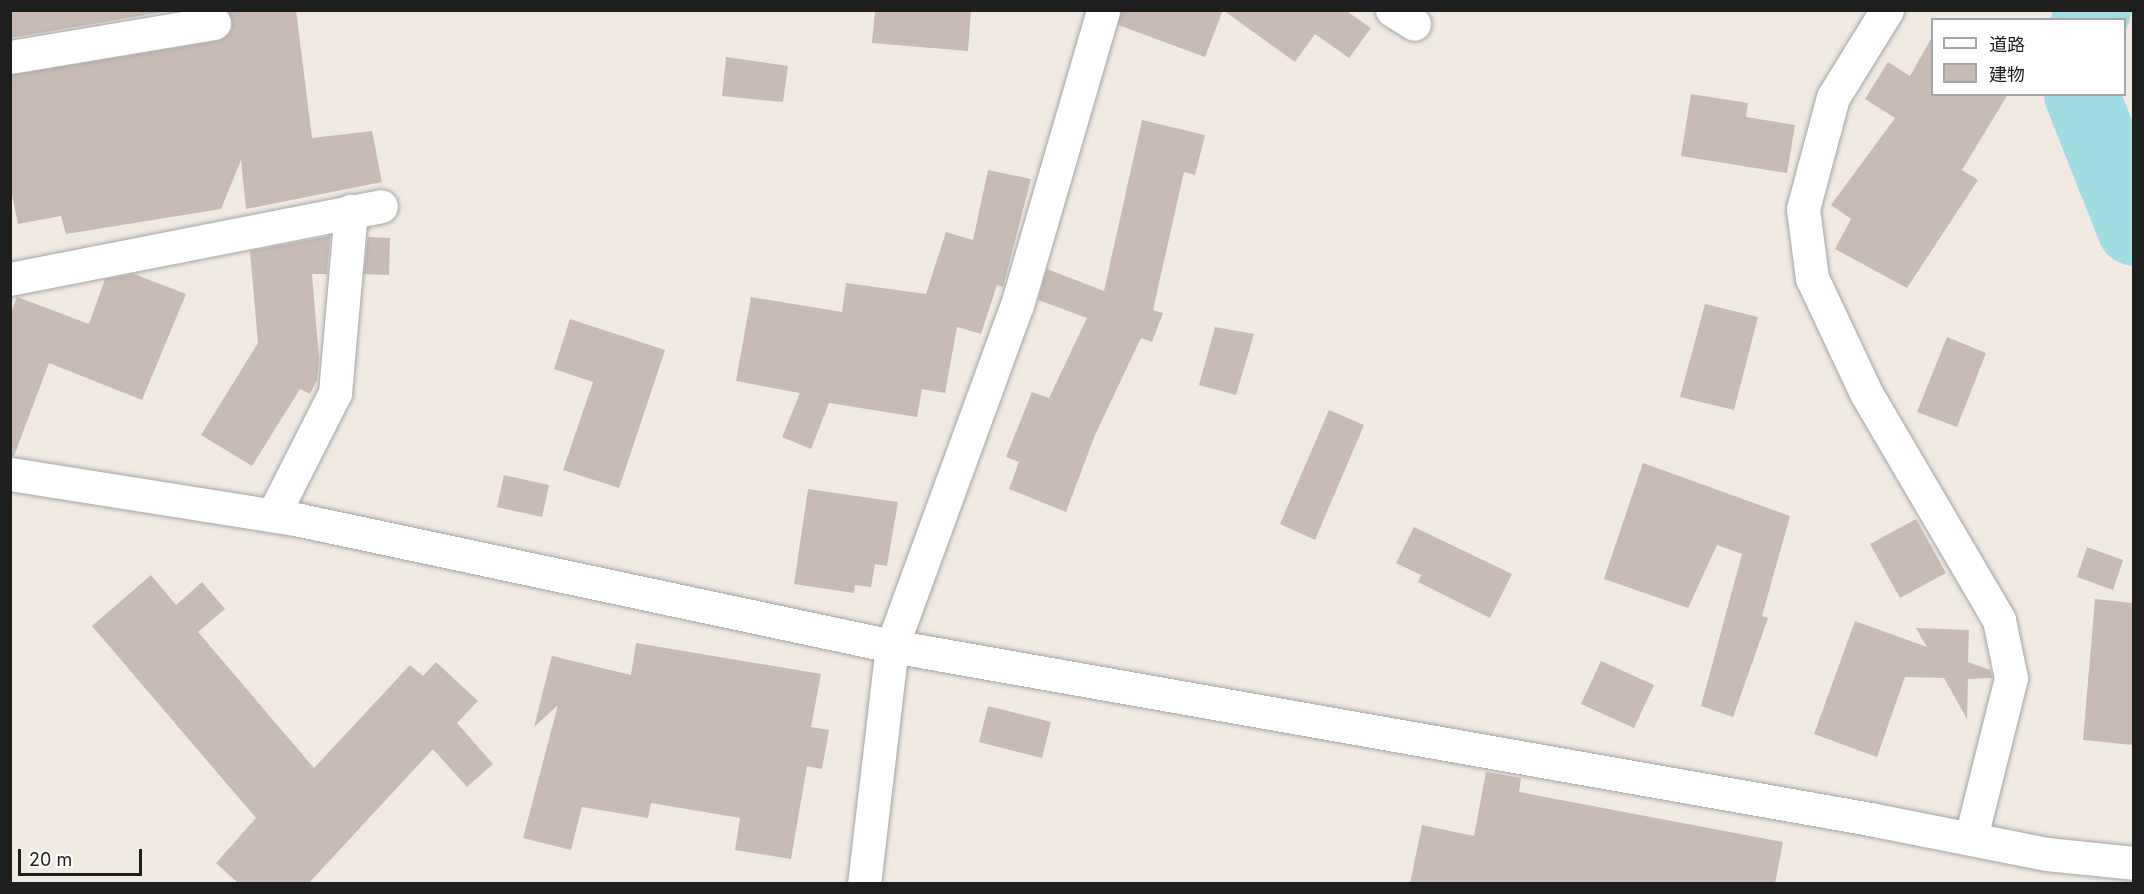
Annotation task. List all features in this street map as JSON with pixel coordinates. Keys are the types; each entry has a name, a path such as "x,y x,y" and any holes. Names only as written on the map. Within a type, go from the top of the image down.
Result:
{"street":[{"path":"864,884 892,646 1017,305 1103,10"},
{"path":"1887,10 1833,98 1803,209 1812,278 1866,393 1999,620 2011,678 1971,837"},
{"path":"10,57 214,23"},
{"path":"10,279 366,208 335,393 273,515"},
{"path":"10,474 273,515 892,646 1971,837 2047,854 2133,863"}],"building":[{"path":"10,10 175,10 10,38"},
{"path":"228,10 296,10 312,138 372,131 382,182 246,209 241,160 221,209 66,234 61,216 18,224 10,185 10,75 218,41 232,29"},
{"path":"875,10 971,10 968,51 872,43"},
{"path":"1121,10 1223,10 1205,57 1118,25"},
{"path":"1223,10 1345,10 1371,28 1349,58 1315,34 1295,62"},
{"path":"1931,39 1931,96 2007,96 1962,170 1978,180 1907,288 1835,249 1851,219 1831,205 1895,118 1865,99 1888,62 1910,76"},
{"path":"726,57 788,66 783,102 722,96"},
{"path":"1691,94 1748,103 1746,117 1795,125 1787,173 1681,156"},
{"path":"1142,120 1205,135 1195,175 1184,172 1153,310 1163,313 1152,342 1141,338 1095,435 1066,512 1009,489 1019,462 1006,457 1032,392 1049,398 1087,318 1038,300 1047,269 1104,291"},
{"path":"988,170 1031,179 1003,287 997,285 981,334 957,327 945,393 922,389 917,417 829,403 811,449 782,437 800,393 736,381 751,297 842,312 846,283 926,294 946,232 973,240"},
{"path":"330,236 327,274 312,274 319,358 317,380 310,394 300,389 252,466 201,435 258,343 250,251"},
{"path":"368,237 390,238 389,275 364,274"},
{"path":"134,274 186,294 142,400 49,363 14,456 10,456 10,315 17,297 89,324 105,279"},
{"path":"1705,304 1758,317 1734,410 1680,397"},
{"path":"570,319 665,350 619,488 563,470 593,382 554,369"},
{"path":"1215,327 1254,334 1236,395 1199,385"},
{"path":"1947,337 1986,353 1957,427 1917,412"},
{"path":"1329,410 1364,425 1315,540 1280,524"},
{"path":"1643,463 1790,516 1762,616 1768,618 1733,717 1701,706 1742,554 1717,545 1688,608 1604,579"},
{"path":"504,475 549,485 542,517 497,507"},
{"path":"808,489 898,502 887,566 875,564 871,587 855,585 854,593 794,584"},
{"path":"1916,519 1946,573 1900,598 1870,544"},
{"path":"1414,527 1512,574 1490,618 1418,582 1421,575 1396,563"},
{"path":"2087,547 2123,560 2113,590 2077,577"},
{"path":"151,575 176,605 202,582 225,609 198,632 314,768 410,665 423,676 436,662 478,701 457,723 493,764 467,787 433,749 308,884 239,884 216,863 256,818 92,626"},
{"path":"2095,599 2133,603 2133,745 2083,740"},
{"path":"1855,621 1927,647 1916,628 1969,630 1968,662 1990,670 1992,678 1968,679 1967,719 1944,678 1905,677 1877,757 1814,734"},
{"path":"636,643 821,674 811,727 829,730 822,769 807,766 791,859 735,850 740,818 651,803 648,818 582,807 571,850 523,838 558,705 534,727 552,656 631,675"},
{"path":"1601,661 1654,685 1634,728 1581,704"},
{"path":"988,706 1051,722 1042,758 979,742"},
{"path":"1486,772 1521,778 1519,792 1783,842 1775,884 1410,884 1422,825 1474,836"}],"waterway":[{"path":"2089,18 2093,10"},
{"path":"2082,96 2134,228"}]}
